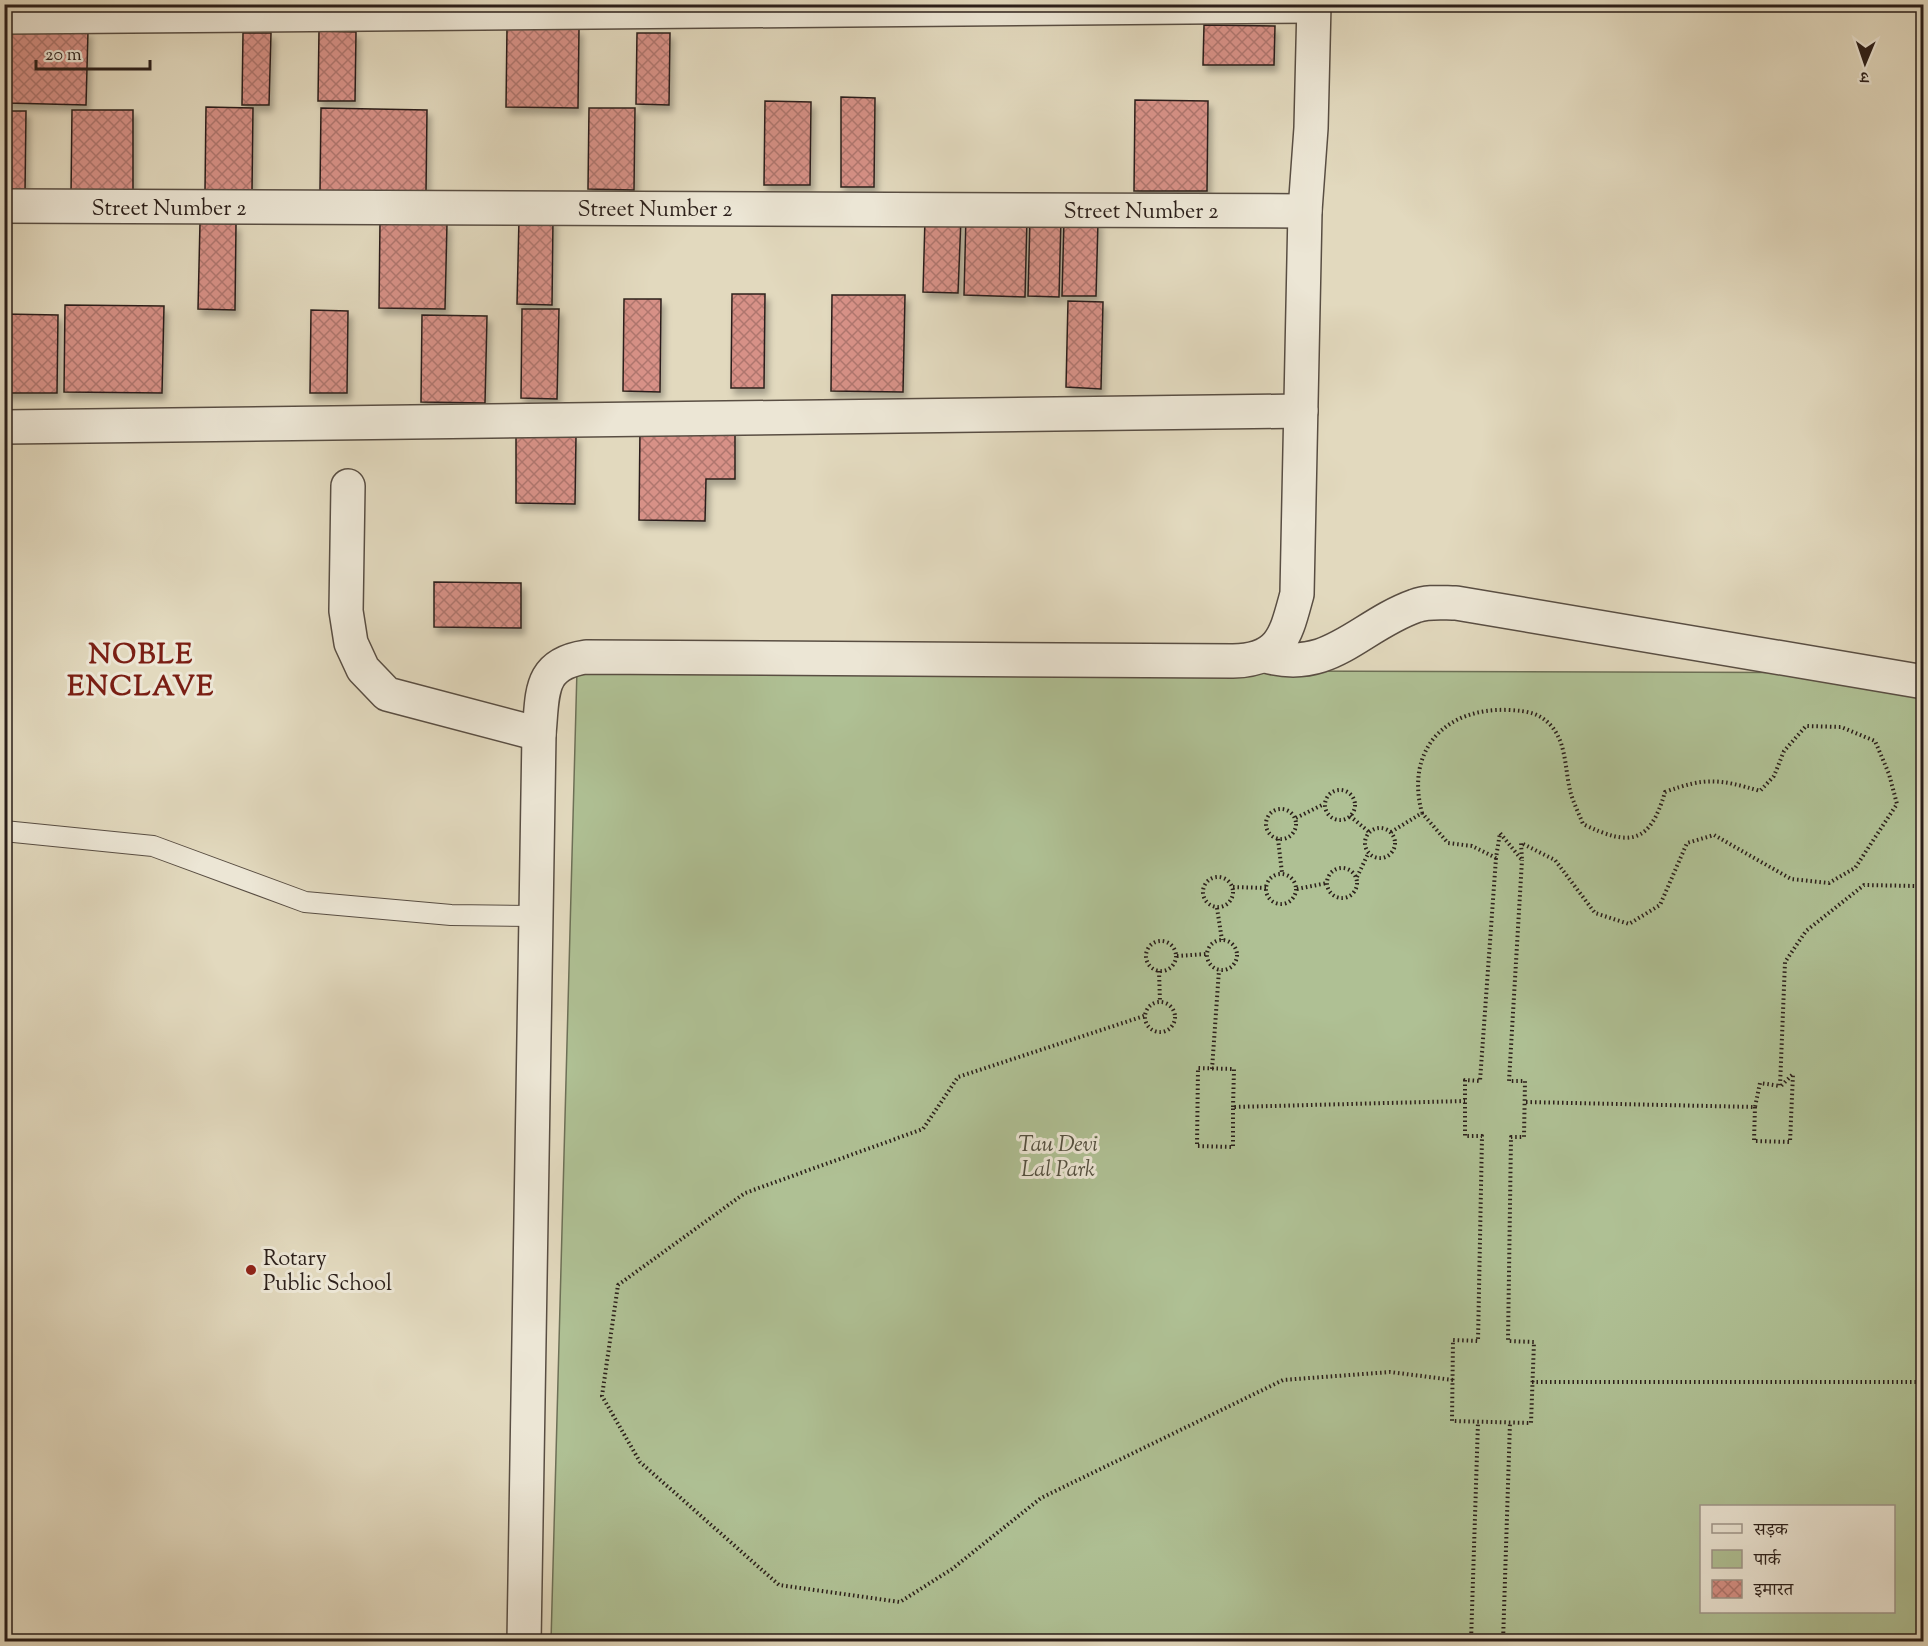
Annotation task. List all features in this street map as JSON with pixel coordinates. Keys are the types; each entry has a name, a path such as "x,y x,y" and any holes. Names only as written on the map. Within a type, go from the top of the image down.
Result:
{"street":[{"path":"4,17 1314,5 1311,128 1305,211 1297,594 1285,637 1266,656"},
{"name":"Street Number 2","path":"4,206 1305,211"},
{"path":"4,427 1301,411"},
{"path":"348,486 345,611 351,643 363,669 387,694 539,734"},
{"path":"524,1641 539,734 543,692 551,671 564,660 586,657 1233,661 1266,656 1287,662 1322,656 1416,605 1456,603 1923,682"}],"lane":[{"path":"4,831 153,846 305,903 451,915 536,916"}],"path":[{"path":"1496,858 1472,846 1448,843 1422,813 1416,792 1420,758 1442,727 1466,714 1502,710 1533,711 1554,729 1566,760 1571,794 1583,824 1605,835 1628,838 1646,832 1658,818 1665,792 1694,781 1721,780 1760,791 1774,776 1784,751 1806,726 1841,727 1875,741 1889,774 1897,804 1855,868 1829,883 1791,879 1714,835 1686,843 1660,905 1629,924 1595,913 1555,860 1521,843 1522,860 1509,1081 1525,1081 1526,1102 1524,1137 1510,1137 1509,1341 1534,1342 1532,1423 1452,1421 1453,1340 1478,1341 1482,1136 1465,1136 1465,1080 1480,1081 1496,858 1500,833 1522,860"},
{"path":"1296,818 1282,808 1271,812 1265,823 1269,834 1278,839 1291,835 1296,818 1324,804 1330,793 1340,789 1351,794 1355,805 1350,816 1337,820 1329,816 1324,804"},
{"path":"1391,832 1422,813"},
{"path":"1350,816 1369,832"},
{"path":"1357,878 1368,854 1364,843 1369,832 1380,828 1391,832 1396,844 1391,855 1379,859 1368,854"},
{"path":"1278,839 1282,873"},
{"path":"1342,868 1353,873 1358,884 1353,895 1341,899 1331,894 1327,883 1332,872 1342,868"},
{"path":"1282,873 1293,879 1297,890 1292,900 1281,904 1270,899 1266,888 1271,876 1282,873"},
{"path":"1219,877 1230,882 1234,893 1229,904 1218,908 1206,903 1202,892 1207,881 1219,877"},
{"path":"1297,890 1327,883"},
{"path":"1780,1086 1785,962 1806,931 1864,885 1916,886 1923,891"},
{"path":"1233,887 1266,888"},
{"path":"1218,908 1222,940"},
{"path":"1222,940 1233,944 1237,955 1232,966 1219,970 1210,965 1206,954 1212,943 1222,940"},
{"path":"1162,941 1173,945 1177,956 1172,967 1159,971 1150,966 1146,955 1150,945 1162,941"},
{"path":"1177,956 1206,954"},
{"path":"1212,1069 1219,970"},
{"path":"1159,971 1160,1002"},
{"path":"1143,1016 1149,1027 1158,1032 1171,1028 1176,1017 1171,1006 1160,1002 1150,1005 1143,1016 958,1077 923,1130 745,1193 618,1285 602,1396 640,1462 779,1585 900,1602 952,1569 1041,1498 1283,1380 1390,1372 1453,1380"},
{"path":"1198,1068 1234,1069 1233,1107 1233,1147 1197,1146 1198,1068"},
{"path":"1793,1074 1790,1142 1754,1141 1755,1107 1760,1083 1780,1086 1793,1074"},
{"path":"1233,1107 1465,1101"},
{"path":"1526,1102 1755,1107"},
{"path":"1532,1382 1923,1382"},
{"path":"1471,1641 1478,1422"},
{"path":"1503,1641 1510,1422"}],"green space":[{"name":"Tau Devi Lal Park","path":"577,669 1923,673 1923,1641 551,1642"}],"building":[{"path":"1204,25 1275,26 1274,65 1203,65"},
{"path":"507,28 579,29 578,108 506,107"},
{"path":"9,29 88,31 86,105 7,103"},
{"path":"319,31 356,32 355,101 318,101"},
{"path":"243,33 271,33 269,105 242,105"},
{"path":"637,33 670,33 669,105 636,104"},
{"path":"841,97 875,98 874,187 841,187"},
{"path":"1135,100 1208,101 1207,191 1134,191"},
{"path":"765,101 811,102 810,185 764,185"},
{"path":"206,107 253,108 252,191 205,191"},
{"path":"321,108 427,110 426,192 320,191"},
{"path":"589,108 635,108 634,190 588,189"},
{"path":"72,110 133,110 133,195 71,195"},
{"path":"4,111 26,111 25,193 4,193"},
{"path":"966,216 1027,218 1025,297 964,295"},
{"path":"925,218 961,218 958,293 923,292"},
{"path":"1030,218 1061,218 1059,297 1028,296"},
{"path":"519,219 553,219 552,305 517,304"},
{"path":"1064,220 1098,221 1096,296 1062,296"},
{"path":"380,222 447,223 445,309 379,308"},
{"path":"200,223 236,224 235,310 198,309"},
{"path":"732,294 765,294 764,388 731,388"},
{"path":"832,295 905,295 903,392 831,391"},
{"path":"624,299 661,299 660,392 623,391"},
{"path":"1068,301 1103,302 1101,389 1066,387"},
{"path":"65,305 164,306 162,393 64,392"},
{"path":"522,309 559,309 557,399 521,398"},
{"path":"311,310 348,311 347,393 310,393"},
{"path":"4,314 58,315 57,393 4,393"},
{"path":"422,315 487,316 485,403 421,402"},
{"path":"640,429 735,430 735,479 706,479 705,521 639,520"},
{"path":"516,436 576,436 575,504 516,503"},
{"path":"434,582 521,583 521,628 434,627"}],"place":[{"name":"Rotary Public School","path":"251,1270"}],"district":[{"name":"NOBLE ENCLAVE","path":"141,669"}]}
